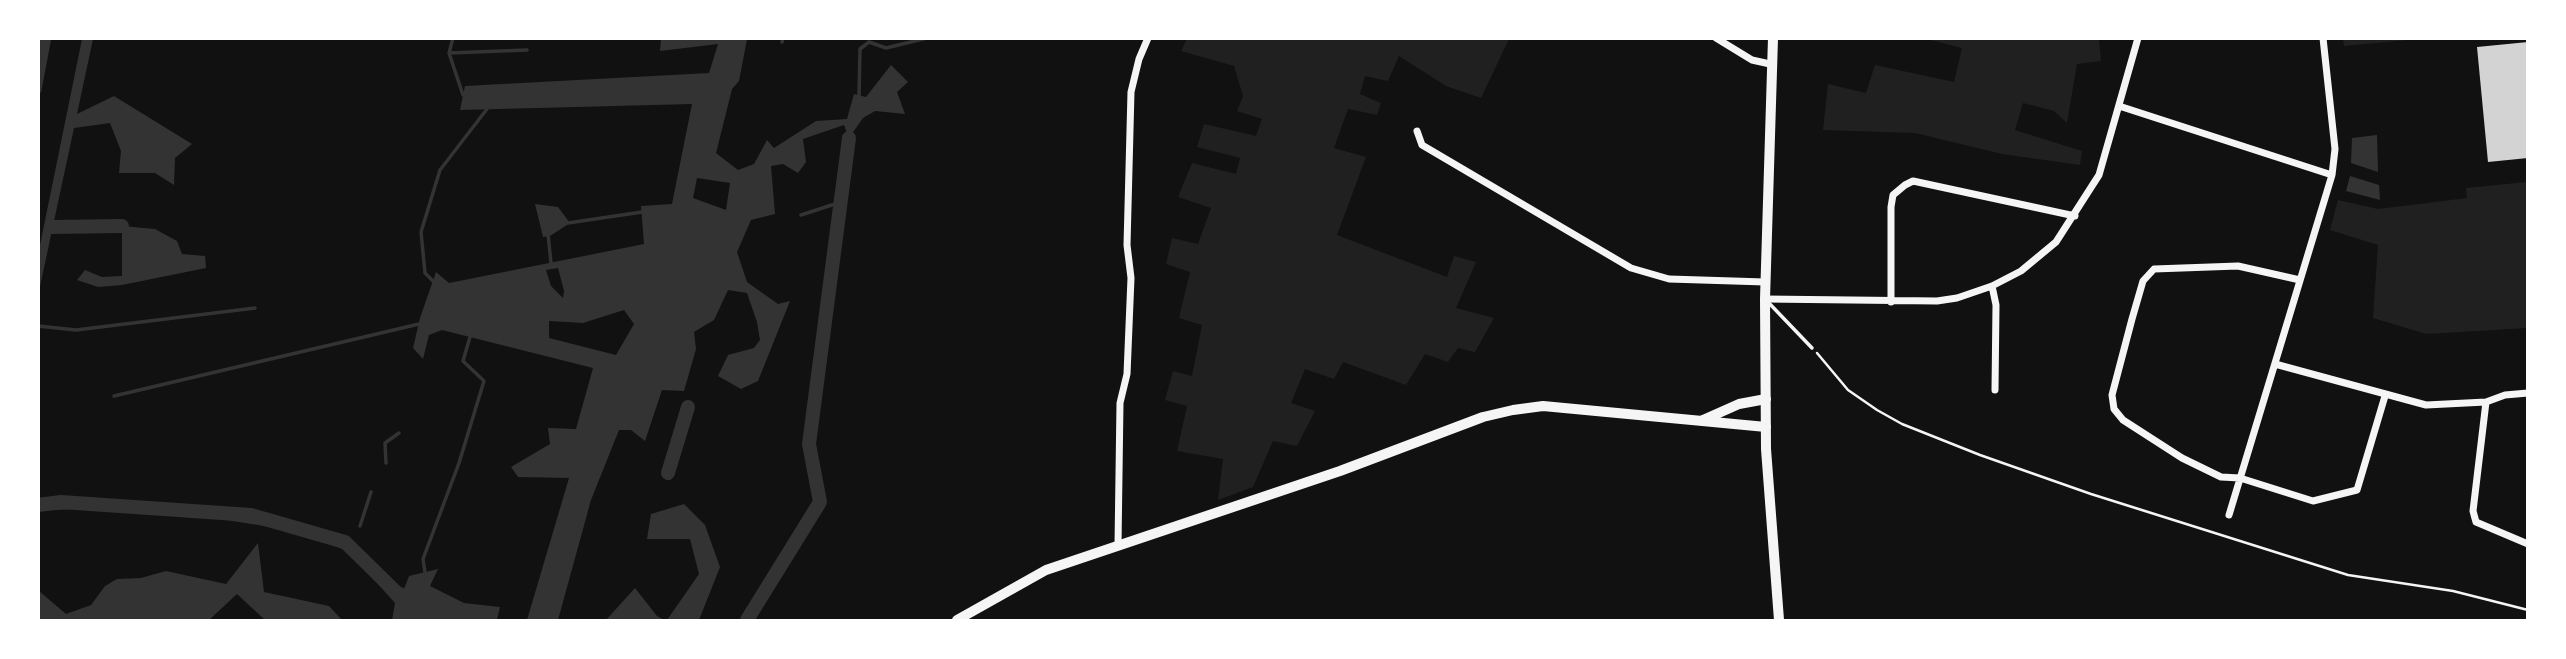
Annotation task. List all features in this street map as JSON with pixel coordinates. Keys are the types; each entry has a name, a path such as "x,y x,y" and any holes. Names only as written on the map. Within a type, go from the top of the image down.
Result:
{"main road":[{"path":"1773,38 1770,64 1765,282 1766,427 1779,621"}],"street":[{"path":"1118,545 1119,403 1126,374 1131,278 1127,245 1131,92 1139,59 1148,38"},
{"path":"1716,38 1752,60 1770,64"},
{"path":"1765,299 1891,302 1957,298 1992,286 2038,259 2075,216 2099,175 2138,38"},
{"path":"2229,515 2332,175 2335,149 2323,38"},
{"path":"2119,106 2332,175"},
{"path":"1417,131 1422,145 1631,268 1669,279 1765,282"},
{"path":"1891,302 1893,195 1913,181 2075,216"},
{"path":"2300,280 2238,266 2154,269 2143,281 2112,395 2114,409 2123,421 2182,458 2221,477 2240,478 2313,501 2357,490 2385,396"},
{"path":"1992,286 1996,305 1995,390"},
{"path":"2275,364 2426,405 2486,402 2505,395 2528,393"},
{"path":"1702,420 1739,404 1766,399"},
{"path":"2486,402 2473,511 2476,522 2528,544"},
{"path":"957,621 1046,570 1340,471 1483,417 1543,406 1766,427"}],"lane":[{"path":"1765,299 1812,348"}],"path":[{"path":"1812,348 1848,390 1877,410 1902,424 1980,455 2348,575 2454,591 2528,610"}],"shaded area":[{"path":"2343,38 2418,38 2418,39 2344,46"},
{"path":"38,39 51,40 41,93 38,91"},
{"path":"82,39 93,39 77,114 114,96 192,144 175,158 174,185 155,173 119,173 121,151 110,123 74,128 39,291 39,250"},
{"path":"661,39 747,39 739,81 732,89 716,153 738,170 754,164 767,140 774,148 816,121 847,119 854,94 866,97 891,65 908,82 897,92 905,114 875,111 863,118 849,138 844,125 803,139 806,162 798,173 783,164 771,166 775,214 751,220 737,252 747,282 778,304 790,301 758,381 741,389 718,376 728,355 754,348 760,340 747,293 728,290 714,320 694,332 696,349 684,391 662,390 645,441 631,430 619,430 591,500 558,620 527,620 569,478 518,477 511,467 550,444 548,428 576,429 593,368 442,330 429,335 423,359 413,348 420,318 436,272 449,283 644,244 641,206 672,204 692,104 460,110 465,86 709,73 718,44 660,51","holes":["697,178 730,183 726,210 693,198","558,268 564,291 563,298 551,286 546,270","624,310 634,324 616,355 549,338 549,321 583,323"]},
{"path":"1187,39 1509,39 1481,98 1446,86 1399,56 1388,81 1365,76 1360,94 1381,103 1377,115 1348,109 1334,148 1366,157 1337,235 1447,277 1454,256 1476,262 1456,308 1494,318 1475,352 1458,348 1448,362 1425,354 1406,385 1343,362 1334,379 1305,369 1291,403 1315,411 1297,446 1273,441 1253,487 1218,500 1223,459 1177,451 1187,406 1165,400 1173,371 1192,376 1202,325 1179,318 1190,272 1166,264 1172,238 1198,244 1211,208 1178,197 1192,163 1236,174 1240,158 1197,147 1204,124 1256,136 1262,119 1237,111 1243,96 1234,66 1181,51"},
{"path":"1927,39 2099,39 2101,61 2077,64 2067,123 2054,111 2023,103 2015,130 2082,151 2080,165 2002,154 1915,133 1823,130 1828,84 1866,93 1875,65 1954,82 1962,48"},
{"path":"2377,135 2378,172 2351,163 2352,138"},
{"path":"2350,176 2379,185 2380,200 2346,191"},
{"path":"2527,182 2527,328 2426,334 2373,318 2378,245 2330,230 2338,200 2378,209 2467,198 2466,188"},
{"path":"535,204 558,207 570,223 550,236 543,237"},
{"path":"122,226 155,229 177,241 182,254 205,256 206,268 122,285 98,287 77,280 85,270 102,277 122,276"},
{"path":"684,504 705,525 720,567 699,620 667,620 699,574 690,539 647,539 651,514"},
{"path":"62,505 195,510 301,528 352,547 401,597 409,576 438,569 430,586 464,603 500,607 497,620 392,620 395,603 348,551 289,530 182,513 74,509 39,511 39,507"},
{"path":"258,543 264,592 329,606 342,620 265,620 237,594 209,620 39,620 39,591 66,614 91,605 105,586 117,579 141,578 166,571 226,584"},
{"path":"635,588 657,616 664,620 606,620"}],"building":[{"path":"2528,42 2528,158 2488,162 2477,47"}],"waterway":[{"path":"453,38 449,53 463,95"},
{"path":"782,42 783,38"},
{"path":"859,96 860,49 869,42 886,48 927,38"},
{"path":"449,53 527,50"},
{"path":"433,281 425,273 421,232 440,170 487,109"},
{"path":"747,620 820,502 809,444 849,138"},
{"path":"801,215 838,203"},
{"path":"568,223 642,212"},
{"path":"52,227 122,226"},
{"path":"548,234 551,263"},
{"path":"38,326 76,330 255,308"},
{"path":"114,396 419,324"},
{"path":"425,572 423,559 459,463 484,381 463,361 470,337"},
{"path":"668,473 688,407"},
{"path":"386,463 385,443 399,433"},
{"path":"360,526 371,492"},
{"path":"38,505 61,502 251,515 345,542 397,593 418,601"}]}
